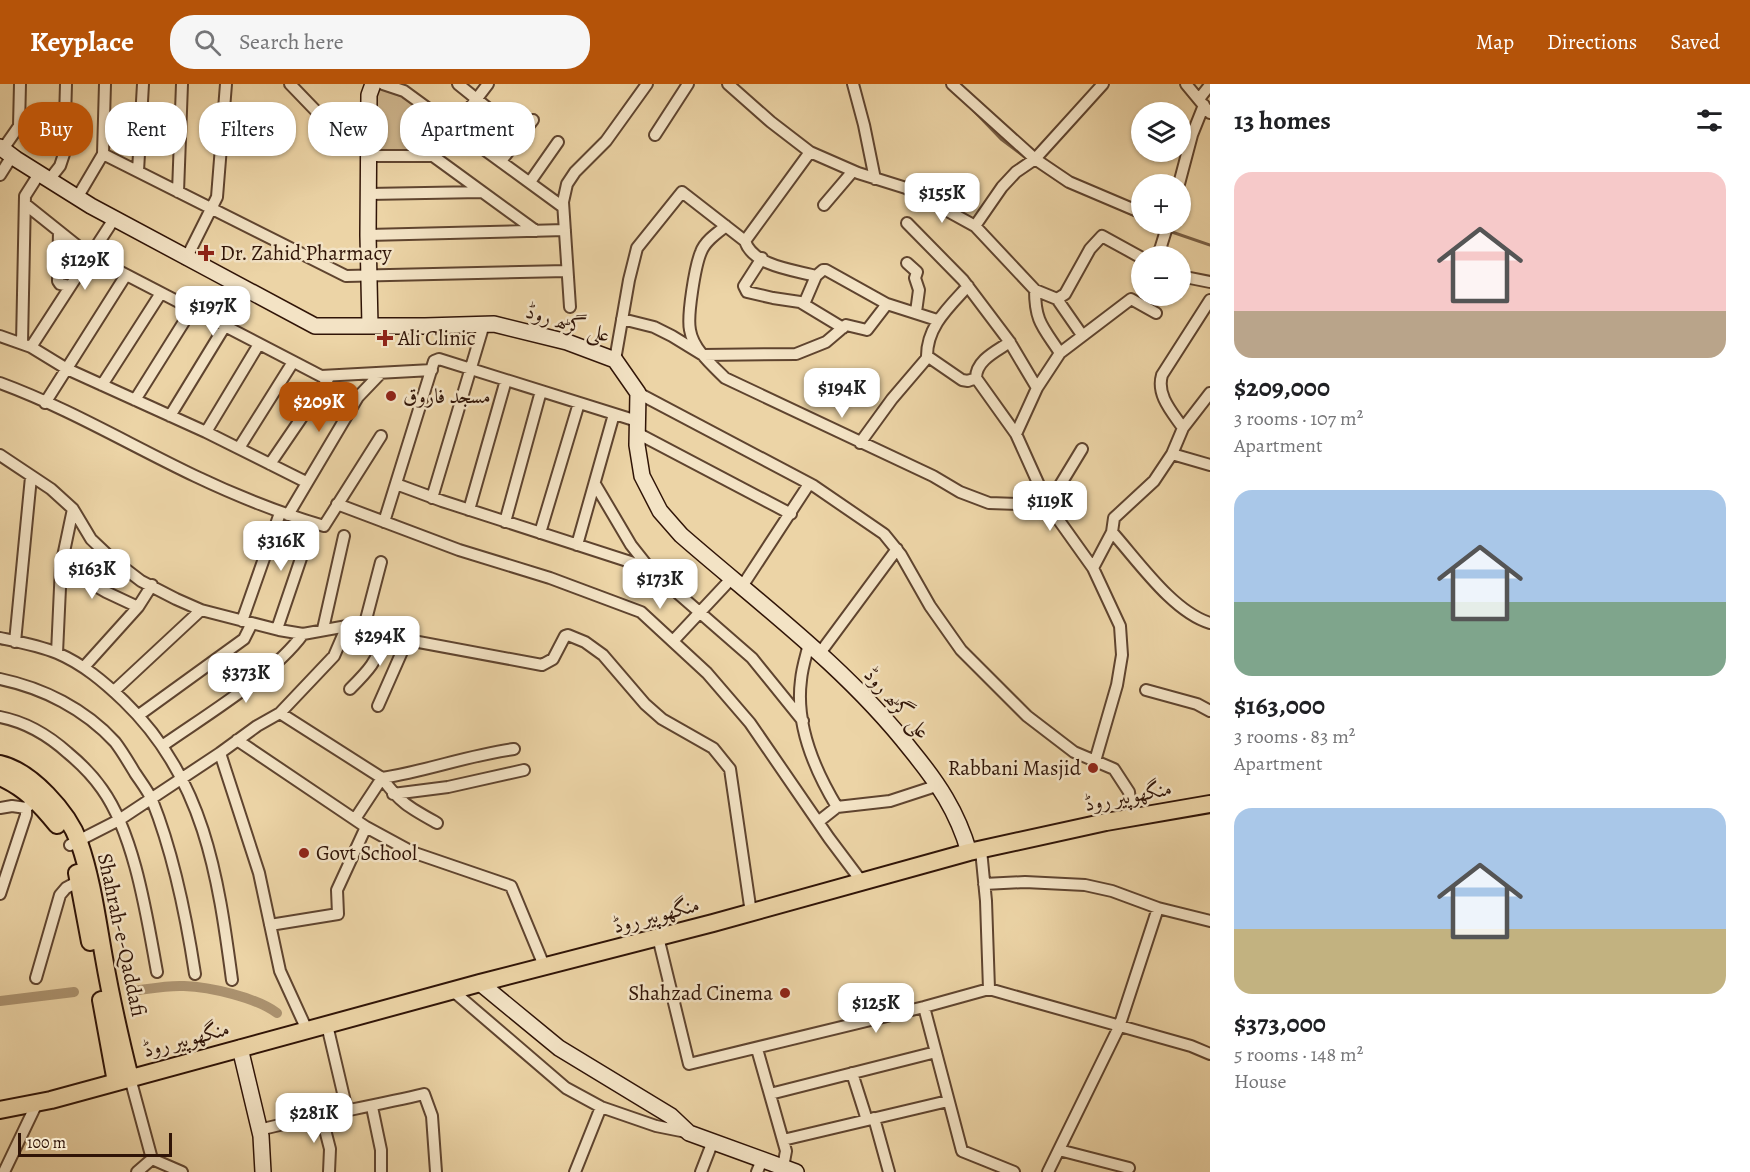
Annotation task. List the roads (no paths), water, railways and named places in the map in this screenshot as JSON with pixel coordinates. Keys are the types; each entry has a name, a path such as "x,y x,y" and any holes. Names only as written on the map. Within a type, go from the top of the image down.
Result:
{"main road":[{"path":"369,102 373,84"},
{"name":"علی گڑھ روڈ","path":"5,151 77,198 315,327 494,324 567,342 615,360 638,393 637,445 642,476 660,511 681,535 736,584 815,649 893,727 939,785 975,851"},
{"path":"369,156 369,327"},
{"name":"Shahrah-e-Qaddafi","path":"5,772 31,804 74,843 78,881 123,1080"},
{"name":"Shahrah-e-Qaddafi","path":"5,772 40,787 68,821 93,893 123,1080"},
{"name":"منگھوپیر روڈ","path":"0,1110 37,1103 975,851 1210,804"},
{"path":"480,983 559,1048 671,1116 689,1133 713,1141 760,1166 790,1170"},
{"path":"240,1048 259,1130 263,1172"}],"street":[{"path":"0,175 5,151 19,126 20,84"},
{"path":"27,345 26,196 44,177 60,166 64,154 66,84"},
{"path":"77,198 103,154 105,84"},
{"path":"138,171 142,84"},
{"path":"178,192 182,84"},
{"path":"186,258 213,209 217,197 226,84"},
{"path":"290,84 308,103"},
{"path":"383,84 404,91 420,102"},
{"path":"458,84 480,102"},
{"path":"474,102 488,84"},
{"path":"570,307 563,207 567,184 574,172 606,141 647,84"},
{"path":"655,135 688,84"},
{"path":"728,84 771,122 810,152 853,171 906,188 975,226 1035,290 1057,299 1082,335"},
{"path":"853,84 875,178"},
{"path":"952,84 1032,161 1070,182 1131,208"},
{"path":"975,226 1002,187 1016,172 1032,161 1103,84"},
{"path":"1186,84 1204,106"},
{"path":"1182,174 1192,135 1210,85"},
{"path":"530,182 558,142"},
{"path":"745,241 810,152"},
{"path":"103,154 346,276 567,271"},
{"path":"433,156 536,231"},
{"path":"494,156 563,207"},
{"path":"501,161 505,156"},
{"path":"824,205 853,171"},
{"path":"368,194 482,192"},
{"path":"615,360 629,280 638,248 682,192 745,241 747,248 762,258 779,267 816,276"},
{"path":"25,204 90,256 321,376 432,370"},
{"path":"27,345 70,286 114,219"},
{"path":"907,223 968,286 1010,342 1037,388"},
{"path":"726,226 710,238 701,252 690,314 690,331 704,355 725,378 933,476 976,500 1013,505 1048,505"},
{"path":"368,235 565,230"},
{"path":"59,231 59,283 70,286"},
{"path":"1057,299 1065,294 1090,249 1102,236 1131,252"},
{"path":"762,258 744,286 744,290 804,304 843,327"},
{"path":"906,263 917,272 915,278 919,290 916,312"},
{"path":"804,304 816,276 826,270 887,304 937,320"},
{"path":"45,403 126,275"},
{"path":"1191,278 1210,282"},
{"path":"860,443 892,399 927,358 926,350 937,320 968,286"},
{"path":"1035,290 1037,318 1060,353"},
{"path":"170,416 247,291"},
{"path":"102,385 161,293"},
{"path":"1016,434 1037,388 1060,353 1131,299 1156,313"},
{"path":"1183,428 1164,399 1159,384 1162,375 1210,300"},
{"path":"622,319 654,327 704,355 796,354 826,342 843,327 849,325 867,330 887,304"},
{"path":"135,400 192,309"},
{"path":"432,498 484,324"},
{"path":"0,336 27,345 67,369 206,432 306,482"},
{"path":"1010,342 982,362 978,367 976,378 1016,434 1048,505 1093,568 1120,627 1122,655 1117,685 1095,761"},
{"path":"206,432 259,344"},
{"path":"927,358 962,380 968,381 976,378"},
{"path":"384,522 434,361 439,359 614,414 791,514"},
{"path":"239,448 293,362"},
{"path":"139,715 244,639 247,622 284,514 358,398 381,373"},
{"path":"270,464 330,376"},
{"path":"469,510 506,380"},
{"path":"0,383 103,429 191,474 284,514 324,526 381,436"},
{"path":"505,522 541,391"},
{"path":"638,393 809,484 884,534 897,549 930,606 961,650 1027,716 1074,752 1114,769 1129,792 1132,818"},
{"path":"1093,568 1112,532 1114,518 1154,481 1172,454 1183,428 1210,393"},
{"path":"540,533 579,403"},
{"path":"577,545 614,414"},
{"path":"1048,505 1082,450"},
{"path":"1172,454 1210,465"},
{"path":"0,455 51,489 73,509 91,539 111,558 141,581 201,610 303,634 347,626 542,665 553,659 565,636 568,635 585,642 603,655 645,704 662,719 712,748 730,769 751,913"},
{"path":"15,642 31,477"},
{"path":"396,484 432,498 650,568"},
{"path":"595,484 631,545 650,568 752,658 802,721"},
{"path":"673,641 701,612 736,584 791,514 809,484"},
{"path":"337,504 459,550 550,578 641,612 707,673 750,723 862,882"},
{"path":"57,653 61,567 73,509"},
{"path":"277,629 312,523"},
{"path":"1112,532 1173,601 1191,616 1210,623"},
{"path":"323,629 344,536"},
{"path":"837,807 821,781 810,753 802,721 800,680 815,649 897,549"},
{"path":"363,631 381,562"},
{"path":"61,567 138,607"},
{"path":"84,667 138,607 152,585"},
{"path":"114,691 201,610"},
{"path":"74,843 119,820 257,726 280,713 334,656 347,626"},
{"path":"162,746 246,687 292,649 303,634"},
{"path":"350,689 376,661 381,651 384,635"},
{"path":"0,638 57,653 84,667 139,715 162,746 183,778 201,822 222,902 232,980"},
{"path":"378,706 408,638"},
{"path":"0,679 49,693 85,716 115,742 152,798 184,909 195,974"},
{"path":"1146,690 1210,711"},
{"path":"280,713 382,778 393,794 408,808 437,823"},
{"path":"0,717 13,719 49,736 103,789 119,820 132,858 144,902 157,972"},
{"path":"237,740 366,827 412,852 510,886 544,968"},
{"path":"355,819 382,778 514,748"},
{"path":"220,753 259,873 280,971 307,1030"},
{"path":"393,794 448,787 524,770"},
{"path":"818,822 837,807 890,801 939,785"},
{"path":"0,808 31,804"},
{"path":"0,894 31,804"},
{"path":"270,925 338,914 337,890 366,827"},
{"path":"975,851 984,884 989,989"},
{"path":"36,978 60,895 66,888 78,881"},
{"path":"984,884 1025,882 1085,885 1112,891 1158,908 1210,921"},
{"path":"1048,1172 1119,1027 1158,908"},
{"path":"658,938 689,1064 757,1049 989,989 1191,1046 1210,1054"},
{"path":"453,991 566,1088 601,1107 656,1126 689,1133"},
{"path":"924,1007 962,1151 1014,1172"},
{"path":"327,1025 347,1110"},
{"path":"757,1049 790,1170"},
{"path":"770,1094 936,1052"},
{"path":"852,1073 890,1172"},
{"path":"123,1080 152,1159 182,1172"},
{"path":"259,1130 321,1114 372,1107 424,1094 432,1116 436,1172"},
{"path":"783,1140 948,1101"},
{"path":"4,1172 37,1103"},
{"path":"372,1107 381,1150 381,1172"},
{"path":"575,1172 601,1107"},
{"path":"321,1114 330,1149 328,1172"},
{"path":"701,1172 713,1141"},
{"path":"1059,1150 1129,1168"},
{"path":"137,1172 152,1159"}],"waterway":[{"path":"974,111 1001,139 1029,160"},
{"path":"1054,178 1068,187"},
{"path":"1113,206 1131,214"},
{"path":"1178,234 1210,245"},
{"path":"133,991 178,986 206,988 257,1002 277,1013"},
{"path":"0,1001 74,992"}],"place":[{"name":"Dr. Zahid Pharmacy","path":"206,253"},
{"name":"Ali Clinic","path":"385,338"},
{"name":"مسجد فاروق","path":"391,396"},
{"name":"Rabbani Masjid","path":"1093,768"},
{"name":"Govt School","path":"304,853"},
{"name":"Shahzad Cinema","path":"785,993"}]}
